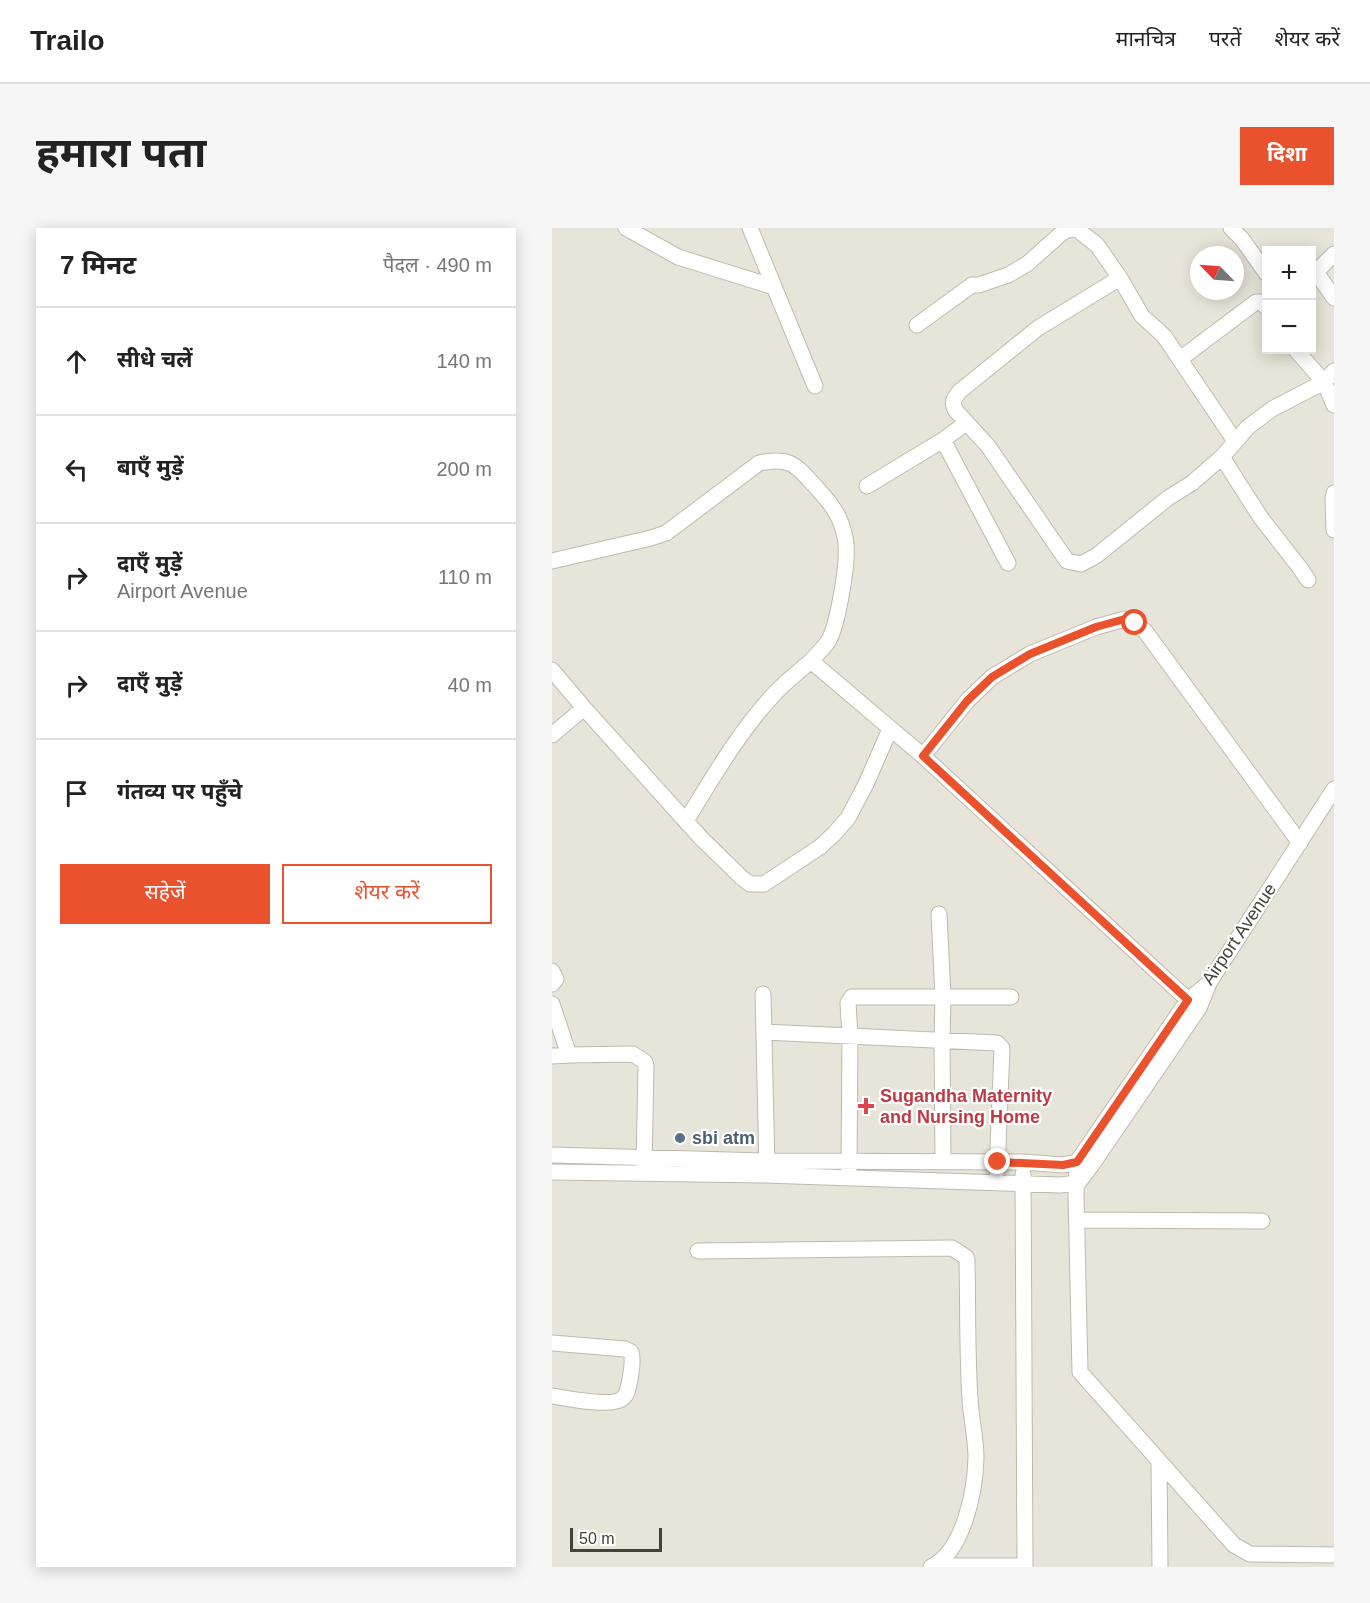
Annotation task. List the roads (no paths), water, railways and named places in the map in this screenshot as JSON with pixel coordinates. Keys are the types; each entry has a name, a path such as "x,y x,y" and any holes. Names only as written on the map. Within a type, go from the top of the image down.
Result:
{"street":[{"path":"626,228 678,257 774,287"},
{"path":"750,228 815,386"},
{"path":"1231,228 1242,239 1262,267"},
{"path":"917,325 972,285 1001,278 1027,264 1063,232 1071,229 1078,230 1097,245 1142,316 1164,336 1235,441"},
{"path":"1316,272 1334,254"},
{"path":"1316,276 1334,298"},
{"path":"1120,278 1038,328 954,397 953,407 988,446 1067,561 1081,564 1096,556 1167,498 1192,483 1222,457 1248,428 1272,409 1329,376"},
{"path":"1180,359 1256,302 1262,302"},
{"path":"1301,354 1329,376 1334,405"},
{"path":"867,486 943,440 966,423"},
{"path":"943,440 1008,563"},
{"path":"1222,457 1261,518 1308,580"},
{"path":"552,561 666,533 759,463 773,460 796,466 824,495 841,521 846,544 846,559 836,622 828,641 811,661 762,708 715,774 686,821"},
{"path":"1334,493 1334,530"},
{"path":"923,756 967,701 992,677 1030,654 1096,627 1125,619 1145,631 1300,843"},
{"path":"552,1172 644,1166 684,1166 767,1168 849,1177 1060,1185 1078,1183 1194,1004 923,756 811,661"},
{"path":"552,670 701,838 750,884 765,884 820,847 834,834 848,818 890,729"},
{"path":"552,735 584,708"},
{"name":"Airport Avenue","path":"1077,1162 1209,983 1334,789"},
{"path":"939,914 943,996 943,1162"},
{"path":"552,970 556,979 552,984"},
{"path":"763,994 767,1168"},
{"path":"849,1177 850,1036 848,1003 852,997 1011,997"},
{"path":"552,1004 569,1055"},
{"path":"764,1032 997,1043 1002,1048 997,1182"},
{"path":"552,1056 633,1054 645,1062 644,1166"},
{"path":"552,1155 644,1166"},
{"path":"767,1168 849,1161 1023,1162 1063,1165 1077,1162 1080,1371 1233,1545 1250,1561 1334,1555"},
{"path":"932,1567 1025,1567 1023,1162"},
{"path":"1077,1220 1262,1221"},
{"path":"698,1251 952,1248 966,1257 970,1399 976,1457 966,1522 951,1548 932,1567"},
{"path":"552,1343 625,1349 631,1352 633,1360 627,1392 622,1400 604,1402 552,1396"},
{"path":"1160,1462 1160,1567"}],"place":[{"name":"Sugandha Maternity and Nursing Home","path":"866,1106"},
{"name":"sbi atm","path":"680,1138"}]}
